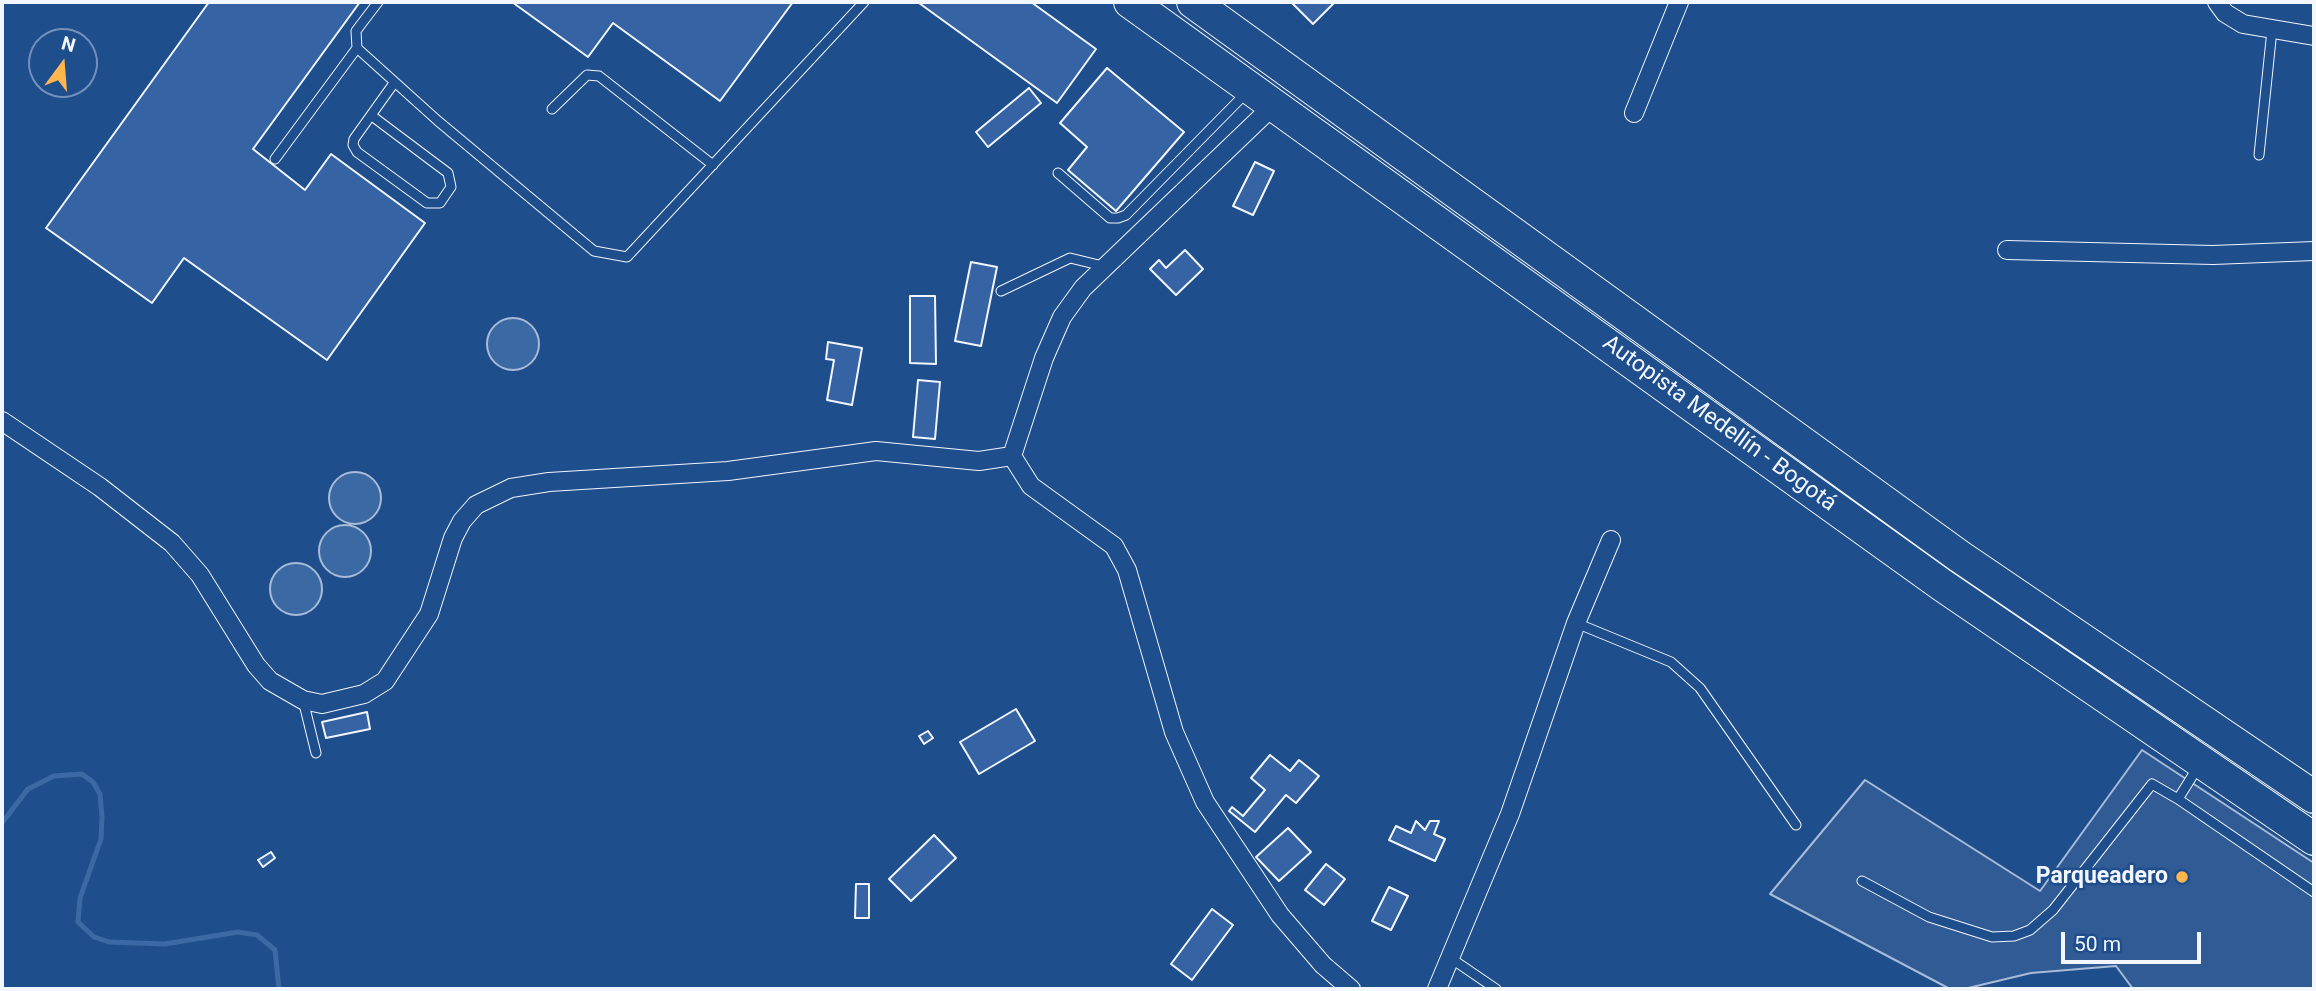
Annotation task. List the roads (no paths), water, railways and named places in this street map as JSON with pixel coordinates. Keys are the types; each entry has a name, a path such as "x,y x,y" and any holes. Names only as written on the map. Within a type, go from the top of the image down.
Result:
{"highway":[{"name":"Autopista Medellín - Bogotá","path":"1130,2 1942,585 2314,839"},
{"name":"Autopista Medellín - Bogotá","path":"1193,2 1959,556 2314,797"}],"street":[{"path":"1634,113 1679,2"},
{"path":"2217,2 2234,20 2272,30 2314,36"},
{"path":"1012,456 1044,358 1062,317 1103,266 1126,248 1261,97"},
{"path":"2007,250 2213,255 2314,251"},
{"path":"2,421 100,487 172,544 200,575 256,665 270,681 303,700 322,704 364,694 385,681 429,614 453,538 462,521 476,505 511,488 549,482 728,471 876,451 979,461 1012,456"},
{"path":"1012,456 1031,486 1114,546 1127,570 1174,732 1205,802 1280,915 1323,965 1351,989"},
{"path":"1437,989 1510,814 1576,623 1611,540"}],"lane":[{"path":"275,159 357,48 356,31 378,2"},
{"path":"357,48 394,83 594,251 626,257 864,2"},
{"path":"2259,155 2272,30"},
{"path":"552,109 587,75 599,76 713,165"},
{"path":"372,116 448,173 451,187 440,203 427,203 357,152 354,139 394,83"},
{"path":"1058,173 1110,218 1126,215 1261,97"},
{"path":"1001,291 1070,258 1103,266"},
{"path":"1576,623 1671,662 1681,671 1699,688 1797,825"},
{"path":"303,700 316,753"},
{"path":"2178,799 2200,763"},
{"path":"1862,881 1929,917 1992,937 2014,936 2030,930 2053,910 2151,784 2178,799 2314,892"},
{"path":"1451,959 1496,989"}],"waterway":[{"path":"2,823 28,789 54,776 82,774 93,782 100,794 102,817 101,839 80,898 78,922 94,937 109,942 165,944 238,932 257,935 275,950 279,989"}],"place":[{"name":"Parqueadero","path":"2182,877"}]}
